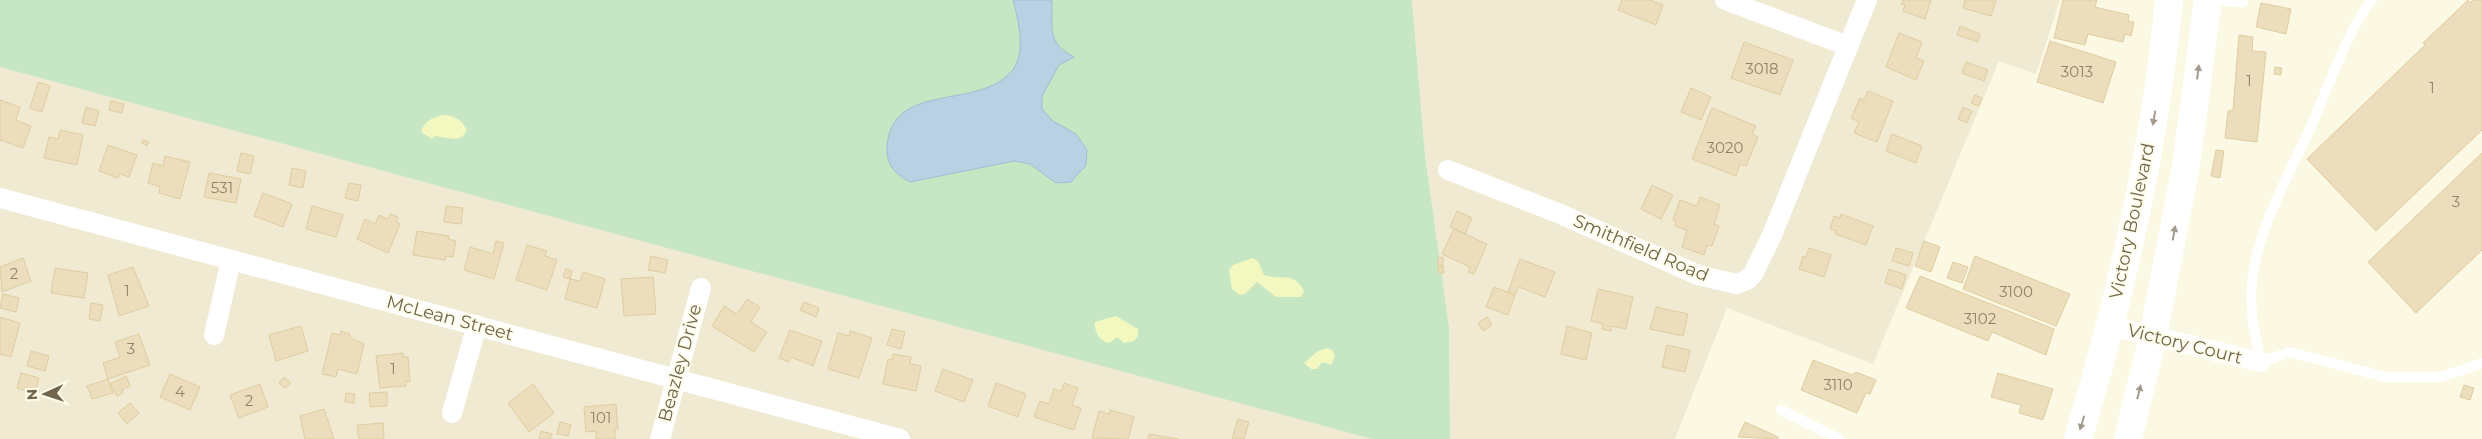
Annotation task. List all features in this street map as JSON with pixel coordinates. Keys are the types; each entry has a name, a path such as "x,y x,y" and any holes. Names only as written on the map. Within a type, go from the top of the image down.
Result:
{"main road":[{"name":"Victory Boulevard","path":"2078,439 2110,326 2137,212 2156,105 2169,0"},
{"path":"2128,439 2153,336 2186,166 2208,0"}],"street":[{"path":"1726,0 1848,46"},
{"name":"Smithfield Road","path":"1448,170 1558,213 1698,275 1736,284 1747,280 1753,274 1772,235 1867,0"},
{"name":"McLean Street","path":"0,198 900,439"},
{"path":"214,335 231,260"},
{"name":"Beazley Drive","path":"660,439 701,288"},
{"path":"452,413 477,325"},
{"name":"Victory Court","path":"2110,326 2261,362"}],"lane":[{"path":"2213,0 2243,2 2243,0"},
{"path":"2372,0 2364,9 2264,227 2253,273 2250,310 2261,362 2290,352 2384,377 2441,377 2482,363"},
{"path":"1781,410 1839,439"}],"shaded area":[{"path":"0,0 1412,0 1425,155 1449,327 1450,439 1372,439 0,67"},
{"path":"1412,0 2060,0 2036,74 1999,61 1873,364 1727,308 1675,439 1450,439 1449,327 1425,155"},
{"path":"0,67 1258,403 1372,439 0,439"}],"sand":[{"path":"442,115 460,120 467,130 462,137 454,139 435,136 432,139 421,132 429,120"},
{"path":"1252,258 1258,261 1264,275 1296,281 1304,291 1301,297 1276,297 1257,282 1245,294 1240,295 1232,289 1229,270 1233,265"},
{"path":"1116,316 1138,329 1138,336 1134,341 1124,343 1117,337 1110,343 1103,341 1098,336 1095,322"},
{"path":"1327,348 1332,350 1335,356 1331,365 1322,362 1317,369 1311,369 1304,363 1318,351"}],"water":[{"path":"1013,0 1052,0 1052,27 1055,40 1059,46 1074,57 1059,65 1042,96 1042,109 1053,121 1076,134 1087,150 1086,165 1071,182 1056,183 1030,164 1014,161 910,182 892,168 888,159 887,147 893,126 904,112 940,98 981,90 1000,81 1014,68 1020,52 1020,34"}],"building":[{"path":"1622,0 1650,0 1663,5 1656,25 1618,10"},
{"path":"1903,0 1931,0 1925,19 1903,11 1905,5 1901,4"},
{"path":"1965,0 1996,0 1991,16 1963,8"},
{"path":"2063,0 2097,0 2095,7 2129,15 2128,21 2134,22 2131,36 2125,34 2123,42 2088,34 2085,45 2054,38"},
{"path":"2468,0 2470,3 2473,0 2482,0 2482,130 2376,231 2307,159 2425,45 2423,43"},
{"path":"2261,3 2291,9 2286,34 2256,27"},
{"path":"1960,26 1980,34 1978,42 1957,35"},
{"path":"1899,33 1922,42 1916,58 1924,61 1916,80 1886,67"},
{"path":"2239,35 2253,37 2252,51 2266,52 2257,142 2225,138 2228,111 2233,110"},
{"path":"2050,41 2116,62 2103,103 2037,82"},
{"path":"1744,42 1793,60 1780,95 1731,78"},
{"path":"1966,62 1988,70 1984,81 1962,73"},
{"path":"2275,67 2282,68 2281,75 2274,74"},
{"path":"38,82 50,86 42,112 30,108"},
{"path":"1691,88 1711,97 1701,120 1681,112"},
{"path":"1868,91 1893,101 1877,142 1854,133 1859,122 1851,118 1860,98 1864,100"},
{"path":"1975,95 1982,98 1979,106 1971,103"},
{"path":"0,100 20,107 16,120 31,126 23,148 0,140"},
{"path":"111,101 124,104 122,113 109,110"},
{"path":"86,107 99,111 95,126 82,123"},
{"path":"1963,107 1972,111 1967,123 1958,119"},
{"path":"1712,108 1756,126 1752,134 1758,137 1746,166 1740,164 1736,176 1692,159"},
{"path":"60,130 83,135 77,165 44,158 49,137 58,139"},
{"path":"1892,134 1922,146 1916,163 1886,151"},
{"path":"143,140 149,142 147,146 142,143"},
{"path":"108,145 137,155 129,177 120,174 118,178 99,171"},
{"path":"2216,150 2224,151 2220,178 2211,176"},
{"path":"241,153 254,156 250,174 237,171"},
{"path":"2482,153 2482,250 2416,313 2368,262"},
{"path":"165,156 190,162 180,199 159,193 160,187 148,183 153,163 163,166"},
{"path":"292,168 306,171 303,188 289,185"},
{"path":"209,173 241,179 236,203 204,197"},
{"path":"349,183 361,185 358,201 345,198"},
{"path":"1652,185 1673,195 1661,219 1641,209"},
{"path":"263,193 292,204 283,227 254,216"},
{"path":"1700,197 1720,205 1714,224 1719,226 1712,246 1707,245 1704,255 1682,247 1687,230 1675,226 1676,221 1673,220 1680,200 1697,206"},
{"path":"312,206 343,215 336,237 306,229"},
{"path":"446,206 463,208 461,224 444,222"},
{"path":"1457,211 1472,218 1465,234 1450,227"},
{"path":"390,214 398,217 396,222 400,224 388,253 357,239 365,219 375,224 379,215 388,219"},
{"path":"1841,214 1873,226 1866,245 1835,234 1836,231 1830,229 1834,216 1840,218"},
{"path":"1454,229 1487,244 1474,274 1468,272 1470,267 1442,254"},
{"path":"417,231 449,236 448,239 456,241 453,257 446,256 445,260 413,255"},
{"path":"496,241 504,243 494,279 464,270 470,247 493,254"},
{"path":"1924,241 1940,247 1931,272 1915,266"},
{"path":"527,245 547,251 545,256 557,260 547,290 516,280"},
{"path":"1809,248 1831,255 1824,277 1799,269 1803,256 1806,257"},
{"path":"1896,248 1913,253 1909,266 1892,261"},
{"path":"651,256 668,260 665,273 648,270"},
{"path":"1975,256 2070,294 2056,326 1963,289"},
{"path":"1443,257 1443,266 1438,266 1438,258"},
{"path":"23,258 31,281 2,292 0,267"},
{"path":"1520,259 1555,272 1545,297 1519,287 1515,295 1508,292"},
{"path":"1953,262 1968,267 1962,283 1947,278"},
{"path":"1438,266 1443,266 1444,273 1439,273"},
{"path":"133,267 149,306 119,316 108,275"},
{"path":"55,268 88,273 84,298 51,293"},
{"path":"566,269 572,271 570,279 563,277"},
{"path":"1889,269 1906,275 1902,289 1885,283"},
{"path":"583,272 605,279 597,308 565,299 570,279 580,281"},
{"path":"1920,276 2054,329 2046,355 1992,332 1988,341 1906,308"},
{"path":"653,277 656,314 624,316 621,279"},
{"path":"1494,287 1515,295 1508,315 1486,307"},
{"path":"1598,289 1633,297 1626,329 1612,326 1611,331 1602,329 1603,324 1591,321"},
{"path":"3,294 19,298 16,312 0,308"},
{"path":"747,299 760,307 751,322 767,332 754,352 712,326 724,306 737,314"},
{"path":"804,302 819,308 816,317 800,310"},
{"path":"91,303 103,305 100,321 89,319"},
{"path":"1656,307 1688,314 1683,336 1650,329"},
{"path":"0,317 20,323 11,357 0,354"},
{"path":"1487,317 1492,325 1483,331 1478,323"},
{"path":"301,326 308,351 276,361 269,335"},
{"path":"1567,326 1592,333 1586,360 1561,354"},
{"path":"892,329 905,332 901,349 887,345"},
{"path":"790,330 822,341 813,366 791,357 789,362 779,358"},
{"path":"341,331 350,334 349,337 364,344 357,374 338,369 336,377 322,374 332,333 340,335"},
{"path":"850,331 872,338 859,378 828,369 838,333 849,336"},
{"path":"139,334 150,365 108,379 103,363 120,357 115,342"},
{"path":"1667,345 1690,350 1685,372 1662,367"},
{"path":"31,351 49,356 45,371 27,366"},
{"path":"403,353 404,357 408,357 410,382 406,381 406,386 380,388 376,356"},
{"path":"893,354 911,357 910,364 921,366 916,391 883,384 888,359 892,360"},
{"path":"1813,360 1852,375 1856,372 1876,380 1870,394 1866,393 1857,413 1801,390"},
{"path":"943,369 973,380 964,402 935,391"},
{"path":"21,373 39,378 35,393 17,388"},
{"path":"1998,373 2053,389 2043,420 2019,413 2021,405 1991,397"},
{"path":"170,374 200,387 190,410 160,397"},
{"path":"126,376 130,386 122,390 123,393 117,396 110,384"},
{"path":"284,377 291,383 285,388 279,383"},
{"path":"108,379 113,393 92,399 87,386"},
{"path":"996,383 1026,394 1018,417 988,406"},
{"path":"1064,383 1078,388 1072,405 1081,408 1074,430 1034,417 1040,401 1049,404 1054,389 1061,391"},
{"path":"260,384 268,407 239,418 230,395"},
{"path":"533,384 554,413 529,432 508,403"},
{"path":"2464,385 2474,388 2470,400 2460,397"},
{"path":"387,392 387,406 370,407 369,393"},
{"path":"346,393 355,394 354,403 345,402"},
{"path":"130,403 139,413 127,424 118,413"},
{"path":"616,404 618,429 615,429 615,439 596,439 596,431 586,432 584,407"},
{"path":"324,409 334,439 305,439 300,416"},
{"path":"1110,410 1134,417 1128,439 1092,438 1099,411 1109,414"},
{"path":"1238,419 1249,422 1244,439 1232,439"},
{"path":"560,422 571,425 568,436 557,434"},
{"path":"1745,422 1778,437 1778,439 1738,437"},
{"path":"383,423 384,439 359,439 357,425"},
{"path":"541,431 552,434 550,439 539,439"},
{"path":"1149,434 1179,439 1148,439"}]}
